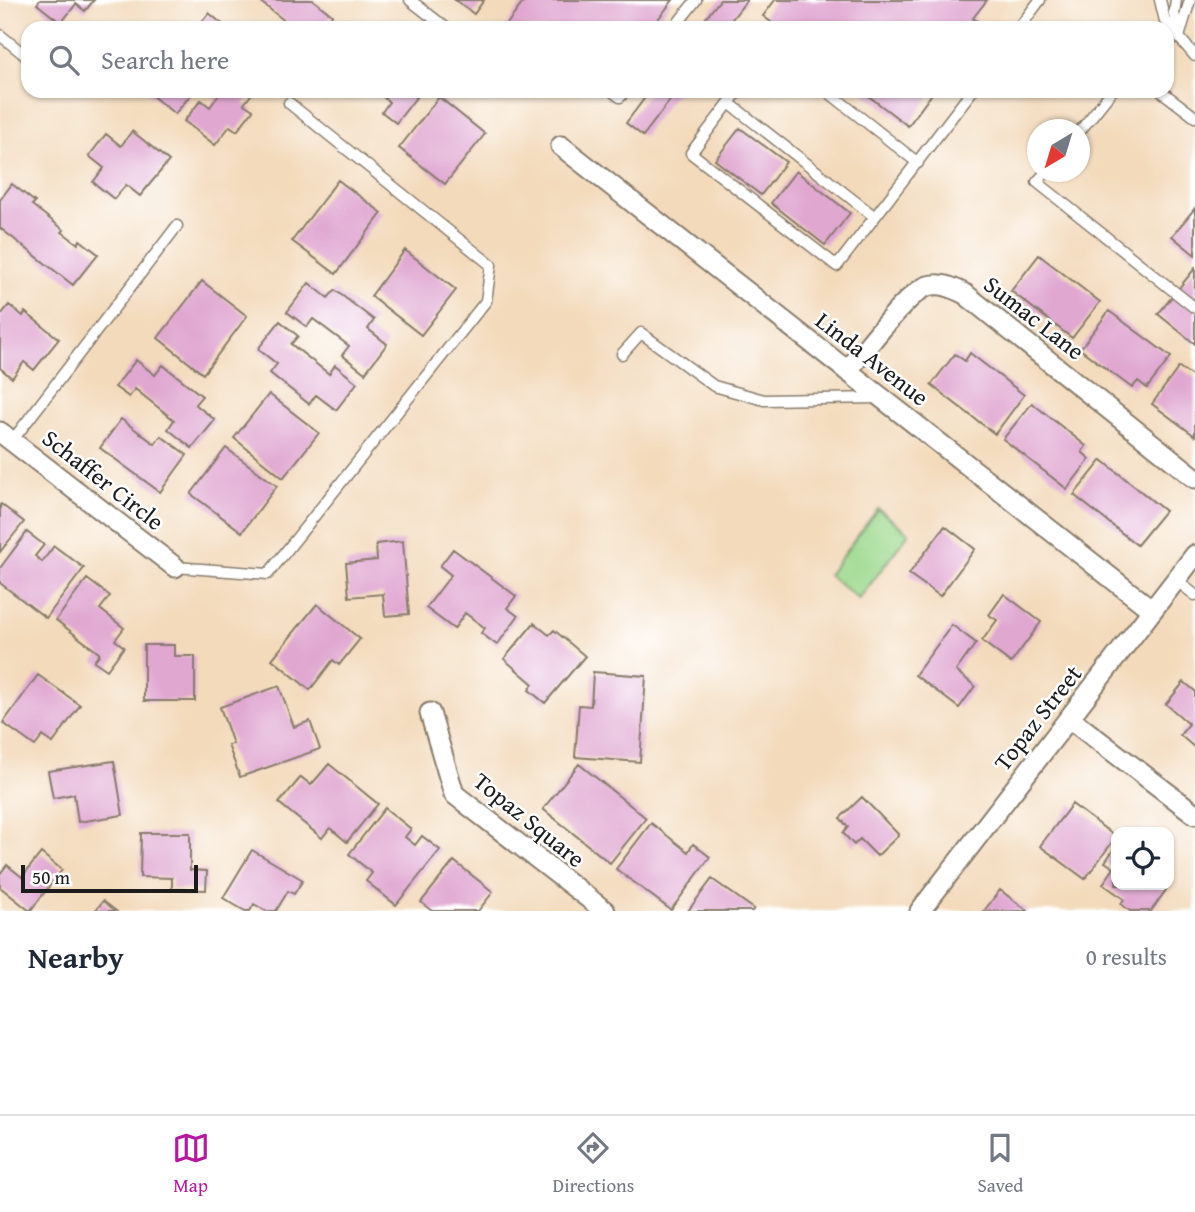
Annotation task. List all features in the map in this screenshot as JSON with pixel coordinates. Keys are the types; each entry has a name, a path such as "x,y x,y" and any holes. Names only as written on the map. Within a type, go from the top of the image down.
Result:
{"street":[{"name":"Linda Avenue","path":"561,146 1152,610"},
{"name":"Sumac Lane","path":"848,371 910,298 928,286 947,285 965,294 1195,478"},
{"name":"Schaffer Circle","path":"6,436 175,567"},
{"name":"Topaz Street","path":"920,911 1195,555"},
{"name":"Topaz Square","path":"430,713 454,794 605,911"},
{"path":"1069,718 1195,814"}],"lane":[{"path":"410,0 437,21"},
{"path":"680,21 696,0"},
{"path":"1024,21 1040,0"},
{"path":"1160,0 1165,21"},
{"path":"1175,0 1174,13 1179,37"},
{"path":"1179,37 1190,0"},
{"path":"1174,31 1195,56"},
{"path":"0,35 21,51"},
{"path":"733,98 691,153 837,266 967,98"},
{"path":"836,98 918,163"},
{"path":"1090,119 1106,98"},
{"path":"1170,98 1195,117"},
{"path":"175,567 268,574 486,301 491,265 289,103"},
{"path":"729,103 875,217"},
{"path":"1037,182 1195,308"},
{"path":"6,436 177,226"},
{"path":"622,354 641,333 714,386 764,400 882,398"},
{"path":"1176,580 1195,595"}],"green space":[{"path":"878,509 909,533 859,599 828,575"}],"building":[{"path":"40,0 94,0 85,11 76,4 63,21 58,21 37,4"},
{"path":"258,0 313,0 332,15 327,21 285,21"},
{"path":"455,0 484,0 474,14"},
{"path":"525,0 673,0 656,21 509,21"},
{"path":"720,0 747,0 730,21 704,21"},
{"path":"775,0 987,0 973,18 977,21 770,21 763,16"},
{"path":"209,13 219,21 203,21"},
{"path":"155,98 188,98 175,114"},
{"path":"216,98 249,98 244,104 253,110 237,131 230,126 215,145 184,121 201,100 210,107"},
{"path":"384,98 416,98 396,123 382,112 389,102"},
{"path":"438,98 485,134 445,184 399,148"},
{"path":"645,98 672,98 643,136 626,123"},
{"path":"871,98 929,98 908,126"},
{"path":"740,128 786,162 761,195 715,160"},
{"path":"132,131 169,161 140,196 126,185 114,199 93,182 104,168 89,156 106,134 121,146"},
{"path":"796,171 850,213 825,245 771,203"},
{"path":"338,180 382,213 336,274 292,241"},
{"path":"12,184 35,202 32,205 64,230 62,232 78,244 80,240 98,254 73,285 0,228 0,200"},
{"path":"1195,208 1195,255 1172,236"},
{"path":"405,250 456,290 421,335 371,296"},
{"path":"1039,255 1100,302 1072,338 1011,291"},
{"path":"1195,268 1195,344 1158,314"},
{"path":"202,281 247,316 203,374 158,338"},
{"path":"309,283 328,298 335,290 374,320 368,329 387,344 365,373 342,355 349,346 313,319 307,327 287,312"},
{"path":"9,305 23,316 25,312 59,339 34,370 24,362 12,378 0,368 0,316"},
{"path":"1109,311 1171,357 1147,388 1138,381 1132,388 1080,349"},
{"path":"280,321 298,336 291,344 329,374 335,365 357,383 336,410 316,395 309,404 270,373 277,364 258,349"},
{"path":"970,353 1024,395 995,434 931,385 955,354 965,361"},
{"path":"136,360 155,375 163,365 202,396 195,404 215,420 192,448 168,429 174,420 135,389 129,397 115,387"},
{"path":"1179,367 1195,378 1195,436 1152,404"},
{"path":"269,394 319,433 283,478 234,438"},
{"path":"1032,403 1086,446 1082,452 1090,459 1067,489 1003,439"},
{"path":"121,419 155,444 161,436 187,455 160,492 100,448"},
{"path":"226,448 277,486 242,532 191,494"},
{"path":"1102,460 1165,511 1137,545 1074,495"},
{"path":"0,505 24,522 0,552"},
{"path":"945,526 975,549 940,596 909,574"},
{"path":"27,532 44,545 35,556 42,562 54,546 84,568 46,618 0,583 0,568"},
{"path":"403,541 409,614 385,616 383,594 349,597 346,563 377,560 376,544"},
{"path":"453,549 516,596 507,608 518,616 497,645 481,633 485,628 465,613 454,629 426,608 451,575 440,566"},
{"path":"87,579 110,596 100,609 124,628 115,640 124,647 107,670 94,661 100,654 56,620"},
{"path":"1004,594 1041,622 1011,663 982,641 997,620 989,615"},
{"path":"317,604 360,639 339,665 333,660 310,690 272,659"},
{"path":"534,623 549,635 554,630 585,656 545,703 529,690 533,684 504,659"},
{"path":"952,625 976,643 956,671 975,686 959,708 915,675"},
{"path":"144,645 174,645 174,656 195,656 195,701 144,701"},
{"path":"593,672 646,676 640,762 575,757 579,705 591,706"},
{"path":"38,675 80,705 53,743 43,736 35,746 3,723"},
{"path":"1184,682 1195,691 1195,748 1180,735 1189,724 1166,704"},
{"path":"279,686 294,727 310,721 320,749 240,777 228,745 233,744 220,707"},
{"path":"114,761 123,815 78,822 74,794 53,798 48,771"},
{"path":"329,764 378,804 347,842 330,828 322,838 279,803 301,777 311,785"},
{"path":"579,764 646,818 610,863 543,809"},
{"path":"862,797 899,835 877,856 860,839 854,845 843,833 848,827 840,818"},
{"path":"1072,804 1111,833 1111,844 1085,879 1040,846"},
{"path":"385,808 411,829 405,837 415,845 422,836 440,850 396,905 366,881 372,873 349,854"},
{"path":"651,823 688,852 693,844 710,857 671,910 616,869"},
{"path":"141,833 190,833 190,870 207,871 206,890 172,889 172,878 140,877"},
{"path":"252,850 303,880 294,894 288,891 276,911 266,911 254,904 250,911 245,911 223,898"},
{"path":"41,853 62,870 30,911 0,887 0,874 7,865 22,877"},
{"path":"1111,853 1111,866 1105,862"},
{"path":"454,861 493,892 478,911 432,911 421,902"},
{"path":"1111,872 1111,890 1103,884"},
{"path":"712,879 754,909 688,911"},
{"path":"1000,890 1028,911 984,911"},
{"path":"1111,890 1166,890 1151,911 1130,911 1121,904 1124,899"},
{"path":"103,901 116,911 95,911"}]}
